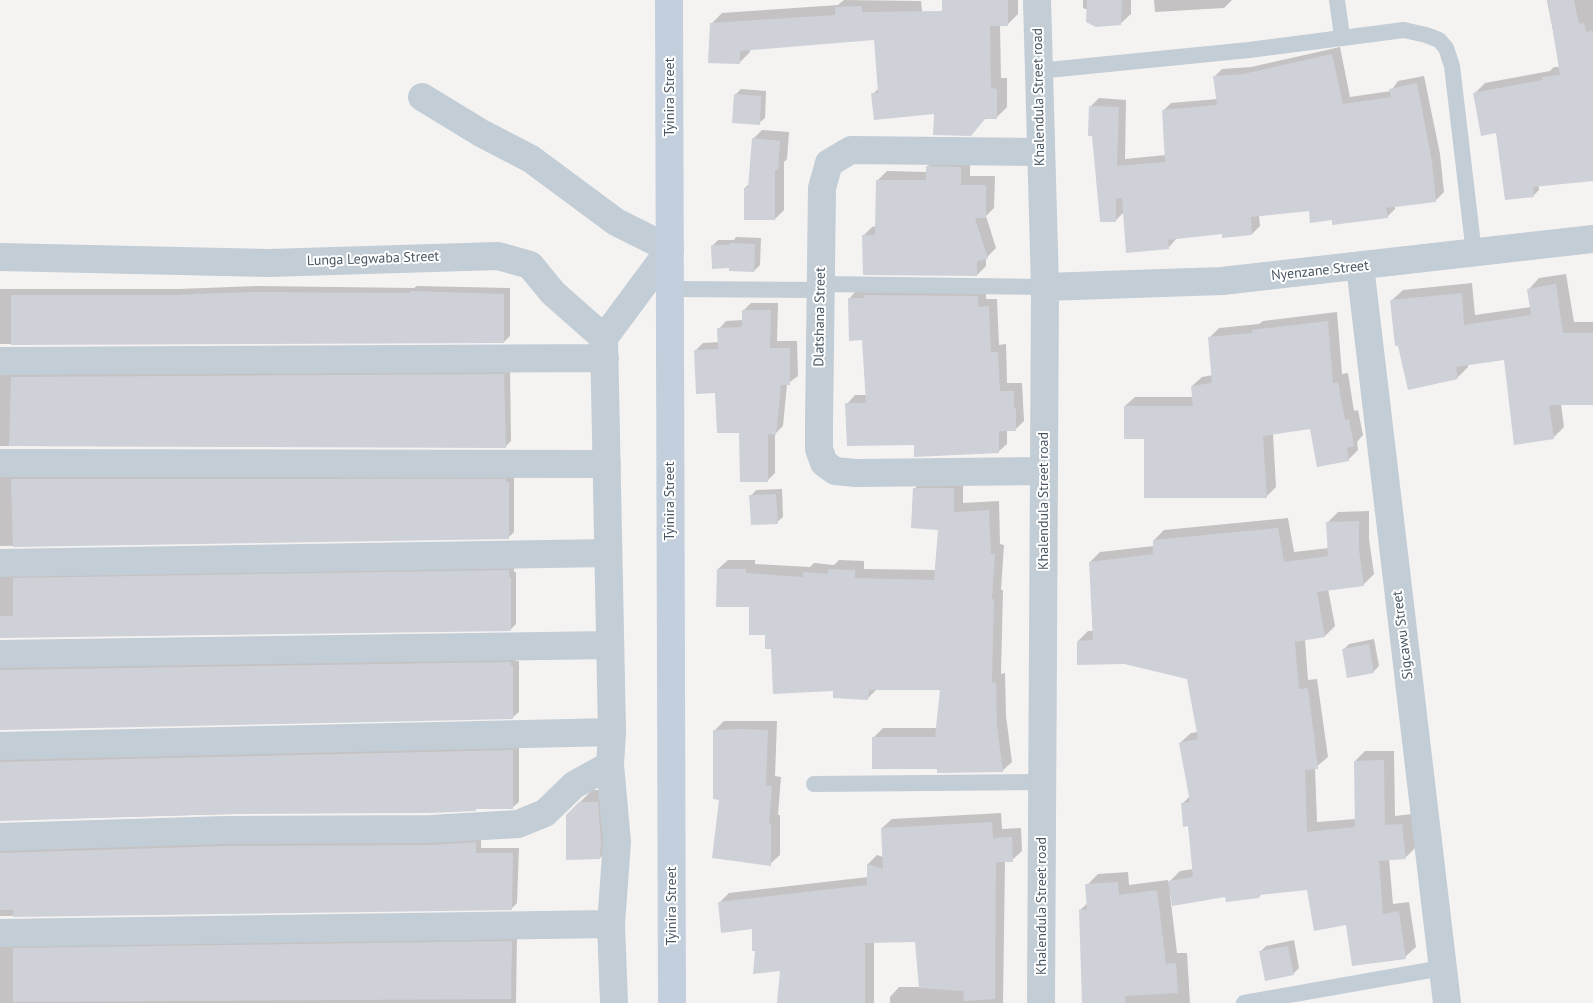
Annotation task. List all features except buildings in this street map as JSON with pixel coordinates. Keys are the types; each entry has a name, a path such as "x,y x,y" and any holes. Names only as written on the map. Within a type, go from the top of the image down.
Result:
{"street":[{"name":"Tyinira Street","path":"669,0 672,1003"},
{"name":"Khalendula Street road","path":"1037,0 1045,287 1041,1003"},
{"path":"422,97 481,133 531,159 616,222 670,249 604,348 612,732 610,765 617,842 612,924 614,1003"},
{"name":"Dlatshana Street","path":"1040,152 851,150 836,157 829,163 822,188 819,449 824,463 835,471 856,473 1044,471"},
{"name":"Nyenzane Street","path":"1045,287 1222,281 1593,240"},
{"name":"Lunga Legwaba Street","path":"0,257 269,262 498,256 530,265 604,348"},
{"name":"Sigcawu Street","path":"1360,266 1447,1003"},
{"path":"0,361 604,348"},
{"path":"0,463 607,464"},
{"path":"0,563 608,553"},
{"path":"0,654 610,645"},
{"path":"0,746 612,732"},
{"path":"0,837 226,830 431,829 518,824 545,812 574,785 610,765"},
{"path":"0,933 612,924"}],"lane":[{"path":"1337,0 1342,36"},
{"path":"1038,71 1248,50 1342,36 1404,30 1438,40 1446,48 1452,66 1474,253"},
{"path":"670,289 1045,287"},
{"path":"814,784 1043,782"},
{"path":"1244,1003 1442,968"}]}
